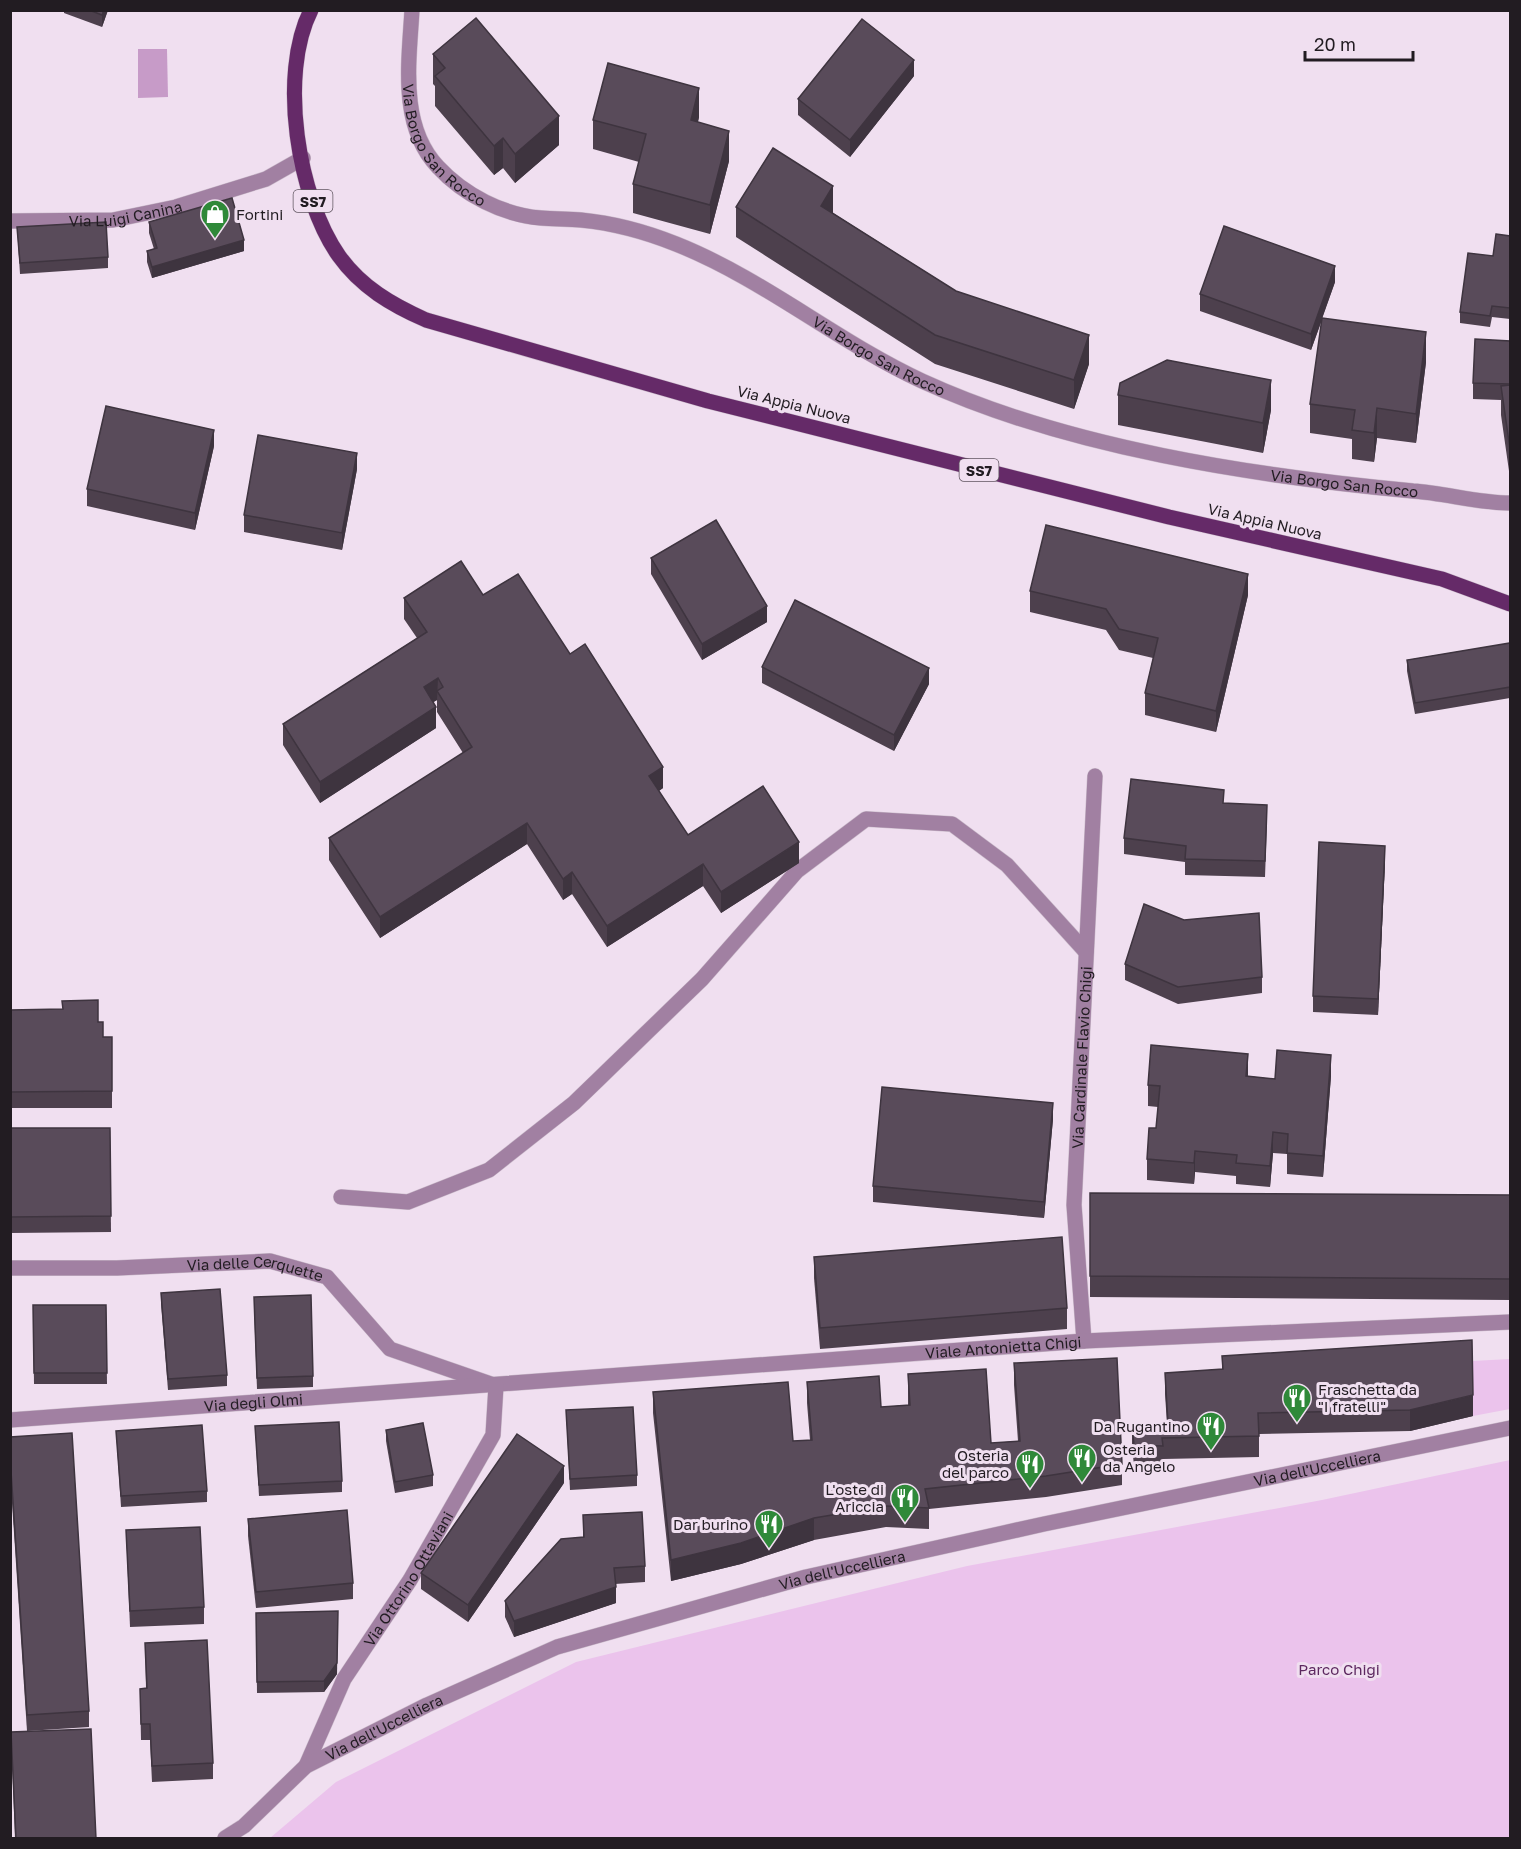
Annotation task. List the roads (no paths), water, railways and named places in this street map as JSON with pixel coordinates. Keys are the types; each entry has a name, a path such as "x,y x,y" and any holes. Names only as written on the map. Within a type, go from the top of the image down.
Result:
{"main road":[{"name":"Via Appia Nuova","path":"311,10 299,42 294,69 293,101 303,158 319,218 339,256 366,286 404,310 426,320 708,401 1169,517 1442,579 1510,604"}],"street":[{"name":"Via Borgo San Rocco","path":"412,10 409,84 412,117 420,142 435,165 453,181 498,208 525,216 581,220 615,226 675,244 734,270 867,352 923,381 1044,424 1136,449 1246,471 1510,503"},
{"name":"Via Luigi Canina","path":"10,221 113,220 176,207 266,179 303,158"},
{"name":"Via Cardinale Flavio Chigi","path":"1084,1341 1074,1205 1095,776"},
{"path":"341,1197 408,1202 489,1170 574,1103 702,979 797,872 866,819 952,824 1007,865 1086,952"},
{"name":"Via delle Cerquette","path":"10,1268 117,1268 270,1261 327,1277 390,1349 496,1386"},
{"name":"Viale Antonietta Chigi","path":"496,1386 1084,1341 1510,1322"},
{"name":"Via degli Olmi","path":"10,1420 496,1386"},
{"name":"Via Ottorino Ottaviani","path":"306,1766 344,1679 410,1580 493,1435 496,1386"},
{"name":"Via dell'Uccelliera","path":"225,1839 244,1826 306,1766 428,1705 557,1647 817,1575 1044,1524 1510,1428"}],"place":[{"name":"Fortini","path":"215,240"},
{"name":"Fraschetta da \"I fratelli\"","path":"1297,1424"},
{"name":"Da Rugantino","path":"1211,1452"},
{"name":"Osteria da Angelo","path":"1082,1484"},
{"name":"Osteria del parco","path":"1030,1490"},
{"name":"L'oste di Ariccia","path":"905,1524"},
{"name":"Dar burino","path":"769,1550"}],"park label":[{"name":"Parco Chigi","path":"1339,1669"}]}
